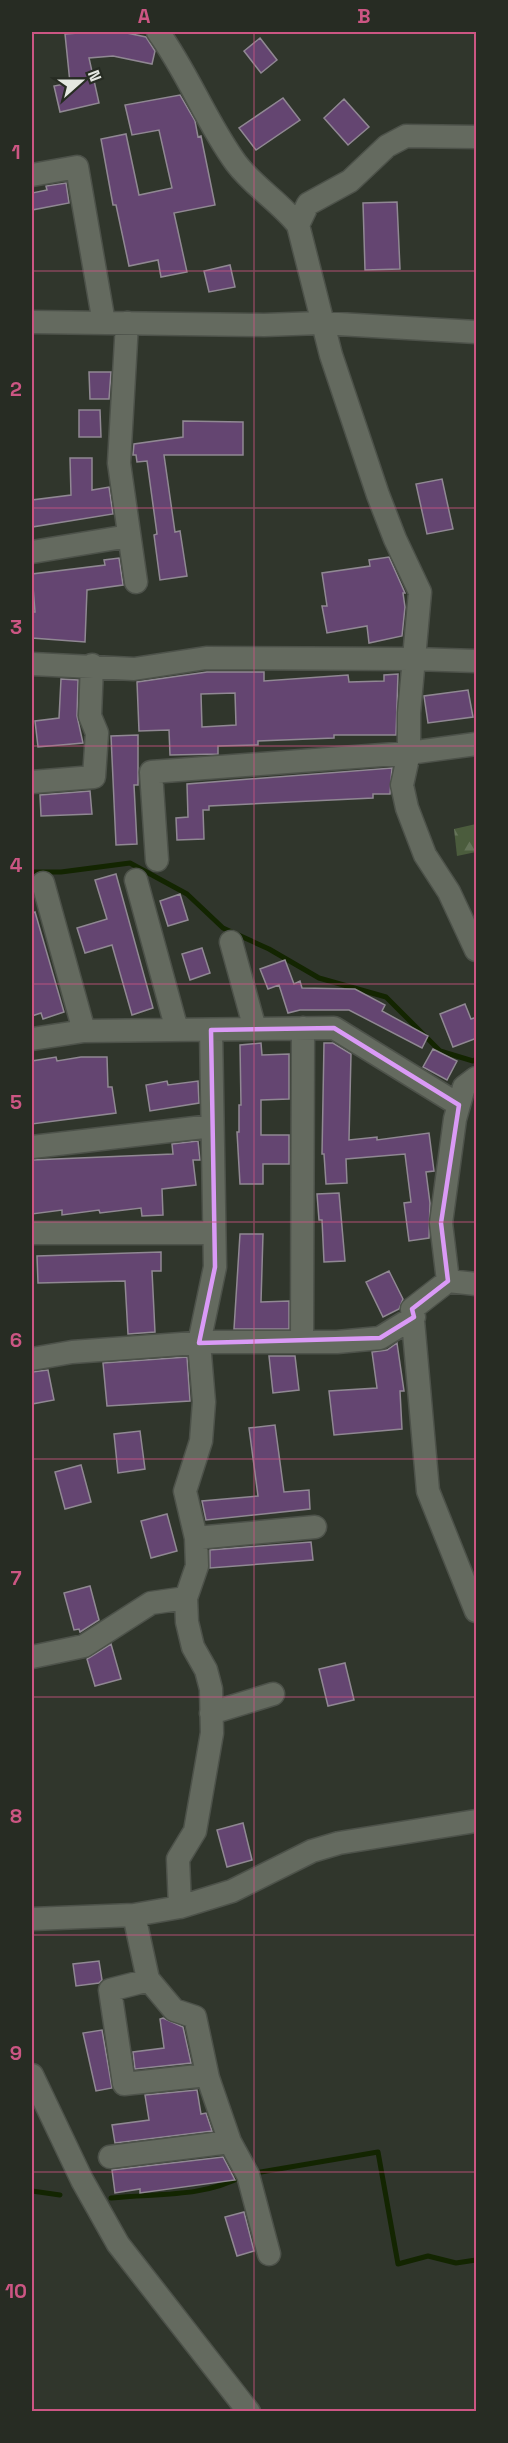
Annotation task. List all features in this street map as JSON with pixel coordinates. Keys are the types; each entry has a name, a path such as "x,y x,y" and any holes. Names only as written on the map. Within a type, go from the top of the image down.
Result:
{"street":[{"path":"158,32 171,49 208,121 237,165 268,197 287,210 298,225 321,323 378,495 395,539 420,592 409,753 402,785 407,807 425,855 449,891 476,946"},
{"path":"298,225 308,204 350,181 387,146 406,136 477,137"},
{"path":"32,175 77,167 104,323"},
{"path":"32,322 264,325 321,323 477,332"},
{"path":"127,323 119,463 136,582"},
{"path":"32,552 129,536"},
{"path":"32,664 92,665 134,669 207,658 414,658 477,662"},
{"path":"32,782 94,777 97,734 90,716 92,665"},
{"path":"157,860 151,772 409,753 477,744"},
{"path":"136,880 177,1029"},
{"path":"43,883 84,1031"},
{"path":"231,942 255,1029"},
{"path":"302,1342 303,1028"},
{"path":"32,1039 84,1031 334,1028 459,1105"},
{"path":"180,1907 178,1859 195,1832 212,1733 211,1689 206,1670 193,1647 187,1622 186,1598 197,1566 196,1538 185,1491 201,1441 204,1402 199,1343 215,1267 211,1030"},
{"path":"447,1281 441,1223 459,1105 464,1087 477,1078"},
{"path":"32,1147 212,1126"},
{"path":"32,1233 214,1233"},
{"path":"477,1284 447,1281 412,1309 428,1491 477,1611"},
{"path":"32,1359 72,1352 199,1343 302,1342 380,1338 414,1317"},
{"path":"196,1538 315,1527"},
{"path":"32,1657 84,1646 151,1603 186,1598"},
{"path":"212,1713 273,1694"},
{"path":"32,1919 134,1915 180,1907 232,1891 312,1851 339,1843 477,1821"},
{"path":"134,1915 149,1980 174,2010 195,2018 207,2074 230,2142 248,2175 269,2254"},
{"path":"149,1980 110,1990 124,2084 207,2074"},
{"path":"32,2075 82,2181 118,2244 249,2412"},
{"path":"110,2157 230,2142"}],"highlighted area":[{"path":"334,1028 459,1105 441,1223 448,1281 412,1309 414,1317 380,1338 199,1343 215,1267 211,1030"}],"green space":[{"path":"476,824 476,852 457,856 454,829"}],"building":[{"path":"122,32 146,37 155,51 152,64 113,56 89,58 99,103 60,112 54,86 70,83 65,34"},
{"path":"260,38 277,60 261,73 244,51"},
{"path":"180,95 195,121 198,137 201,136 215,205 174,213 187,272 161,277 158,260 129,266 116,205 113,205 101,139 126,134 139,195 172,188 159,130 132,135 125,105"},
{"path":"283,98 300,120 256,150 239,128"},
{"path":"344,99 369,127 348,145 324,118"},
{"path":"66,183 69,203 32,210 32,193 47,190 46,186"},
{"path":"397,202 400,269 365,270 363,203"},
{"path":"230,265 235,287 209,292 204,271"},
{"path":"89,372 111,372 109,399 90,399"},
{"path":"79,410 100,410 101,437 79,437"},
{"path":"183,421 243,422 243,455 164,455 175,532 180,531 187,576 160,580 154,535 157,534 147,461 137,462 136,455 133,455 134,444 183,437"},
{"path":"70,458 92,458 92,490 109,487 113,514 32,527 32,500 71,495"},
{"path":"442,479 453,529 427,534 416,484"},
{"path":"389,557 405,593 403,593 405,607 402,636 369,643 367,626 327,633 322,606 327,606 322,573 370,566 369,560"},
{"path":"119,558 123,585 87,590 85,642 32,638 32,612 35,612 32,574 105,565 104,560"},
{"path":"207,672 264,672 264,681 348,675 349,682 384,681 384,675 398,674 396,735 334,735 334,738 258,741 258,745 218,746 218,754 170,755 169,730 139,731 137,682","holes":["235,693 236,725 202,727 201,694"]},
{"path":"61,679 78,680 77,716 83,743 38,747 35,721 59,718"},
{"path":"468,690 473,717 428,723 424,696"},
{"path":"138,735 138,785 134,785 137,844 116,845 111,736"},
{"path":"392,768 390,794 373,794 373,798 209,806 209,810 203,810 204,839 177,840 176,818 188,817 187,784"},
{"path":"90,791 92,814 41,816 40,795"},
{"path":"116,874 153,1008 132,1015 112,945 85,953 77,928 107,919 95,880"},
{"path":"180,894 188,920 168,926 160,901"},
{"path":"35,912 64,1012 43,1019 41,1013 32,1016 32,913"},
{"path":"202,948 210,973 190,980 182,954"},
{"path":"285,960 294,984 300,981 302,988 355,989 385,1005 382,1011 428,1036 422,1048 349,1010 300,1010 288,1013 279,985 268,989 260,969"},
{"path":"465,1004 471,1019 477,1017 477,1038 453,1047 440,1014"},
{"path":"261,1043 262,1055 289,1054 289,1099 261,1100 261,1135 289,1135 289,1164 263,1164 263,1184 240,1184 237,1132 239,1132 239,1105 241,1105 240,1045"},
{"path":"324,1043 333,1043 351,1054 349,1140 377,1137 377,1140 429,1133 434,1171 426,1172 430,1203 429,1238 409,1241 404,1203 411,1202 405,1154 346,1159 347,1183 326,1184 324,1154 322,1154"},
{"path":"433,1049 457,1061 447,1080 423,1067"},
{"path":"56,1057 57,1061 81,1057 107,1057 108,1087 112,1087 116,1113 32,1124 32,1061"},
{"path":"167,1081 168,1085 198,1081 199,1103 150,1111 146,1085"},
{"path":"198,1141 200,1160 193,1160 196,1185 162,1189 163,1215 142,1216 141,1208 100,1213 99,1210 62,1215 62,1210 32,1214 32,1160 173,1154 172,1144"},
{"path":"339,1193 345,1261 324,1262 322,1220 319,1220 317,1194"},
{"path":"240,1234 263,1234 261,1302 289,1301 289,1329 234,1329"},
{"path":"161,1252 161,1271 152,1271 155,1332 128,1334 125,1281 38,1283 37,1256"},
{"path":"389,1271 403,1299 399,1309 383,1317 366,1282"},
{"path":"397,1343 404,1391 400,1391 402,1429 334,1435 329,1391 377,1388 372,1352 387,1350"},
{"path":"269,1356 295,1356 299,1390 273,1393"},
{"path":"187,1357 190,1401 107,1406 103,1363"},
{"path":"48,1370 54,1400 32,1404 32,1372"},
{"path":"275,1425 284,1492 309,1490 310,1509 206,1520 202,1501 258,1496 249,1428"},
{"path":"140,1431 145,1469 118,1473 114,1434"},
{"path":"81,1465 91,1502 65,1509 55,1472"},
{"path":"167,1514 177,1551 151,1558 141,1521"},
{"path":"311,1542 313,1560 210,1568 210,1550"},
{"path":"90,1586 99,1620 80,1632 79,1629 74,1630 64,1593"},
{"path":"111,1644 121,1679 95,1686 87,1659"},
{"path":"345,1663 354,1700 328,1706 319,1669"},
{"path":"243,1823 252,1860 227,1867 217,1830"},
{"path":"99,1961 102,1980 99,1983 76,1986 73,1964"},
{"path":"163,2018 183,2027 191,2063 135,2069 133,2052 164,2048 160,2019"},
{"path":"102,2030 112,2088 96,2091 83,2033"},
{"path":"197,2090 201,2114 206,2113 212,2131 115,2143 112,2125 149,2120 145,2095"},
{"path":"223,2157 235,2180 140,2193 140,2189 115,2193 112,2170"},
{"path":"244,2212 254,2251 237,2256 225,2217"}],"waterway":[{"path":"32,872 61,872 130,863 187,894 223,928 269,949 319,978 386,997 440,1051 473,1061 476,1059"},
{"path":"255,2173 378,2152 398,2264 428,2256 456,2263 476,2260"},
{"path":"111,2198 195,2191 211,2188 243,2176"},
{"path":"32,2191 60,2195"}]}
